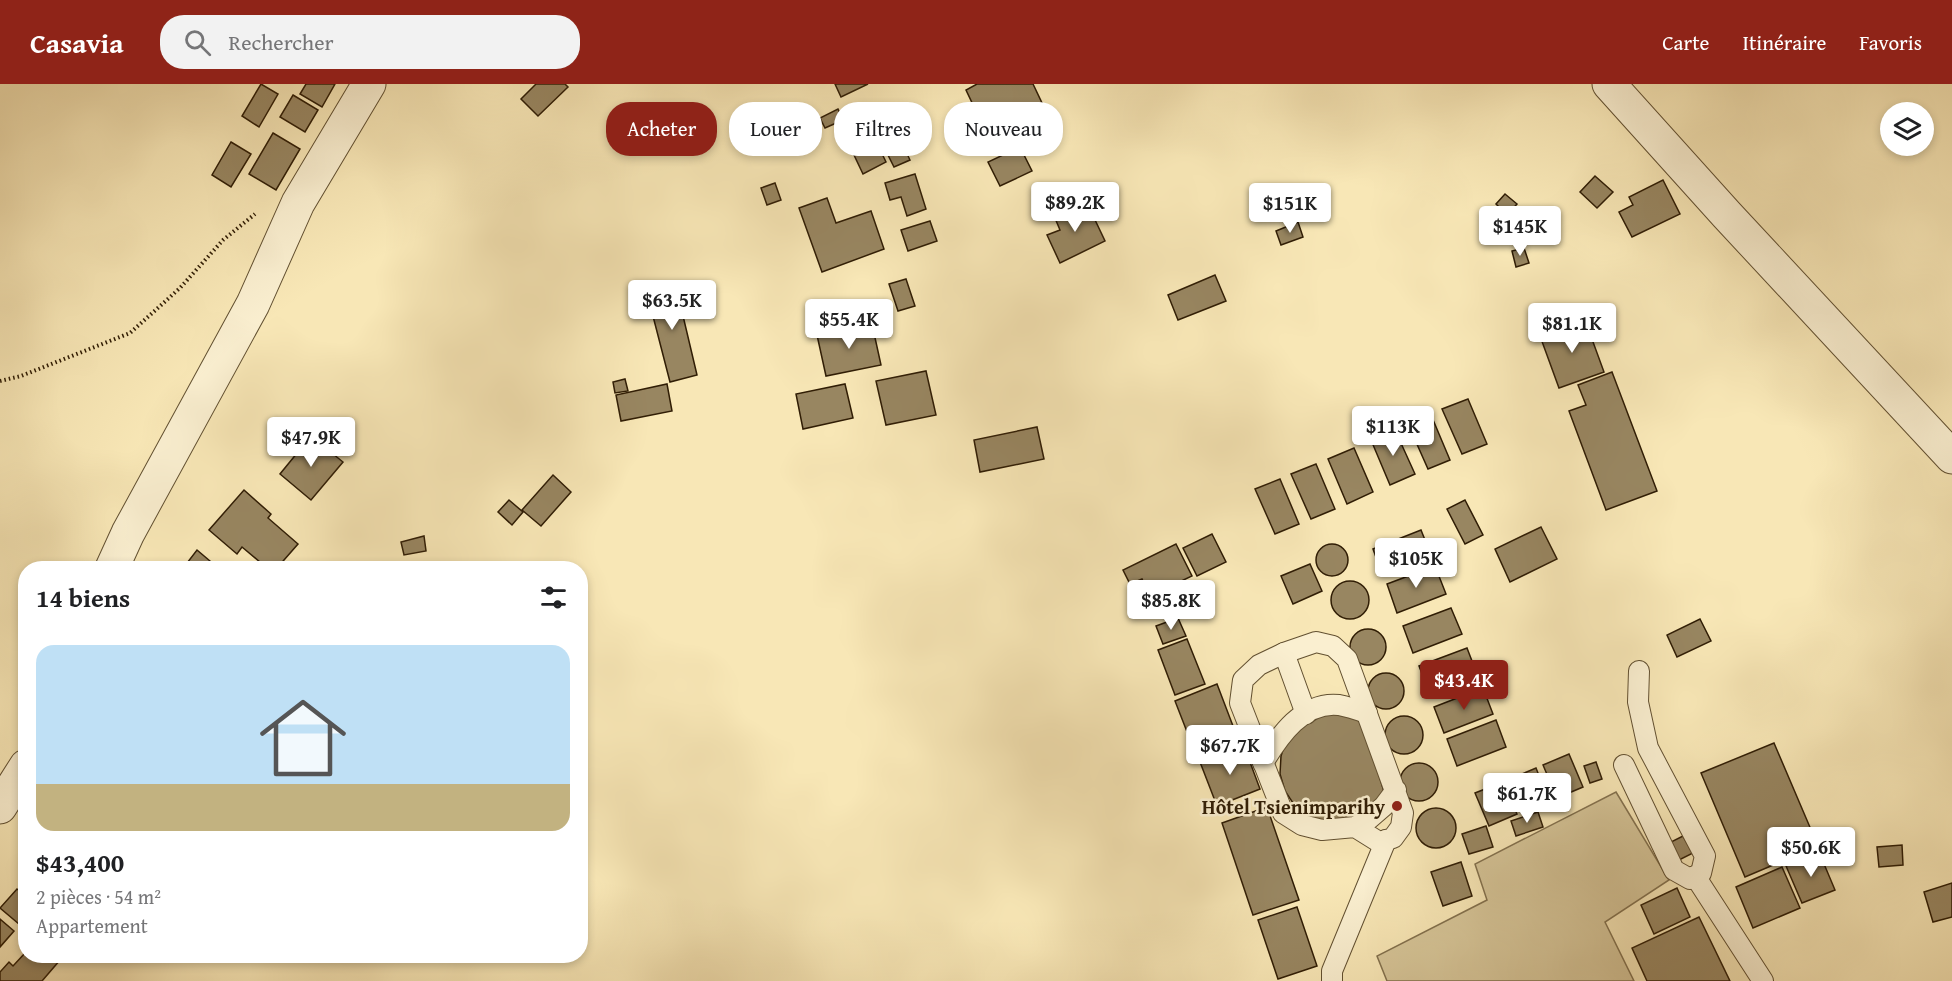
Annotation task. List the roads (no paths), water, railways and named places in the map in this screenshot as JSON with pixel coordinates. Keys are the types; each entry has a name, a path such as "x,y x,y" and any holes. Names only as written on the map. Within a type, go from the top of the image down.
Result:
{"street":[{"path":"115,561 128,533 253,304 297,203 369,84"},
{"path":"1609,84 1726,215 1952,457"},
{"path":"0,807 18,779"}],"lane":[{"path":"1354,827 1379,842 1393,838 1401,827 1403,813 1396,790 1347,659 1333,646 1316,642 1259,665 1243,680 1240,703 1283,813 1302,825 1322,830 1354,827 1369,819 1384,806 1396,790"},
{"path":"1284,653 1306,714"},
{"path":"1624,765 1674,870 1690,879 1701,873 1705,856 1648,748 1638,702 1639,670"},
{"path":"1263,763 1279,736 1293,722 1318,708 1338,705 1367,713"},
{"path":"1332,981 1332,971 1386,840"},
{"path":"1695,876 1763,981"}],"place":[{"name":"Hôtel Tsienimparihy","path":"1397,806"}]}
